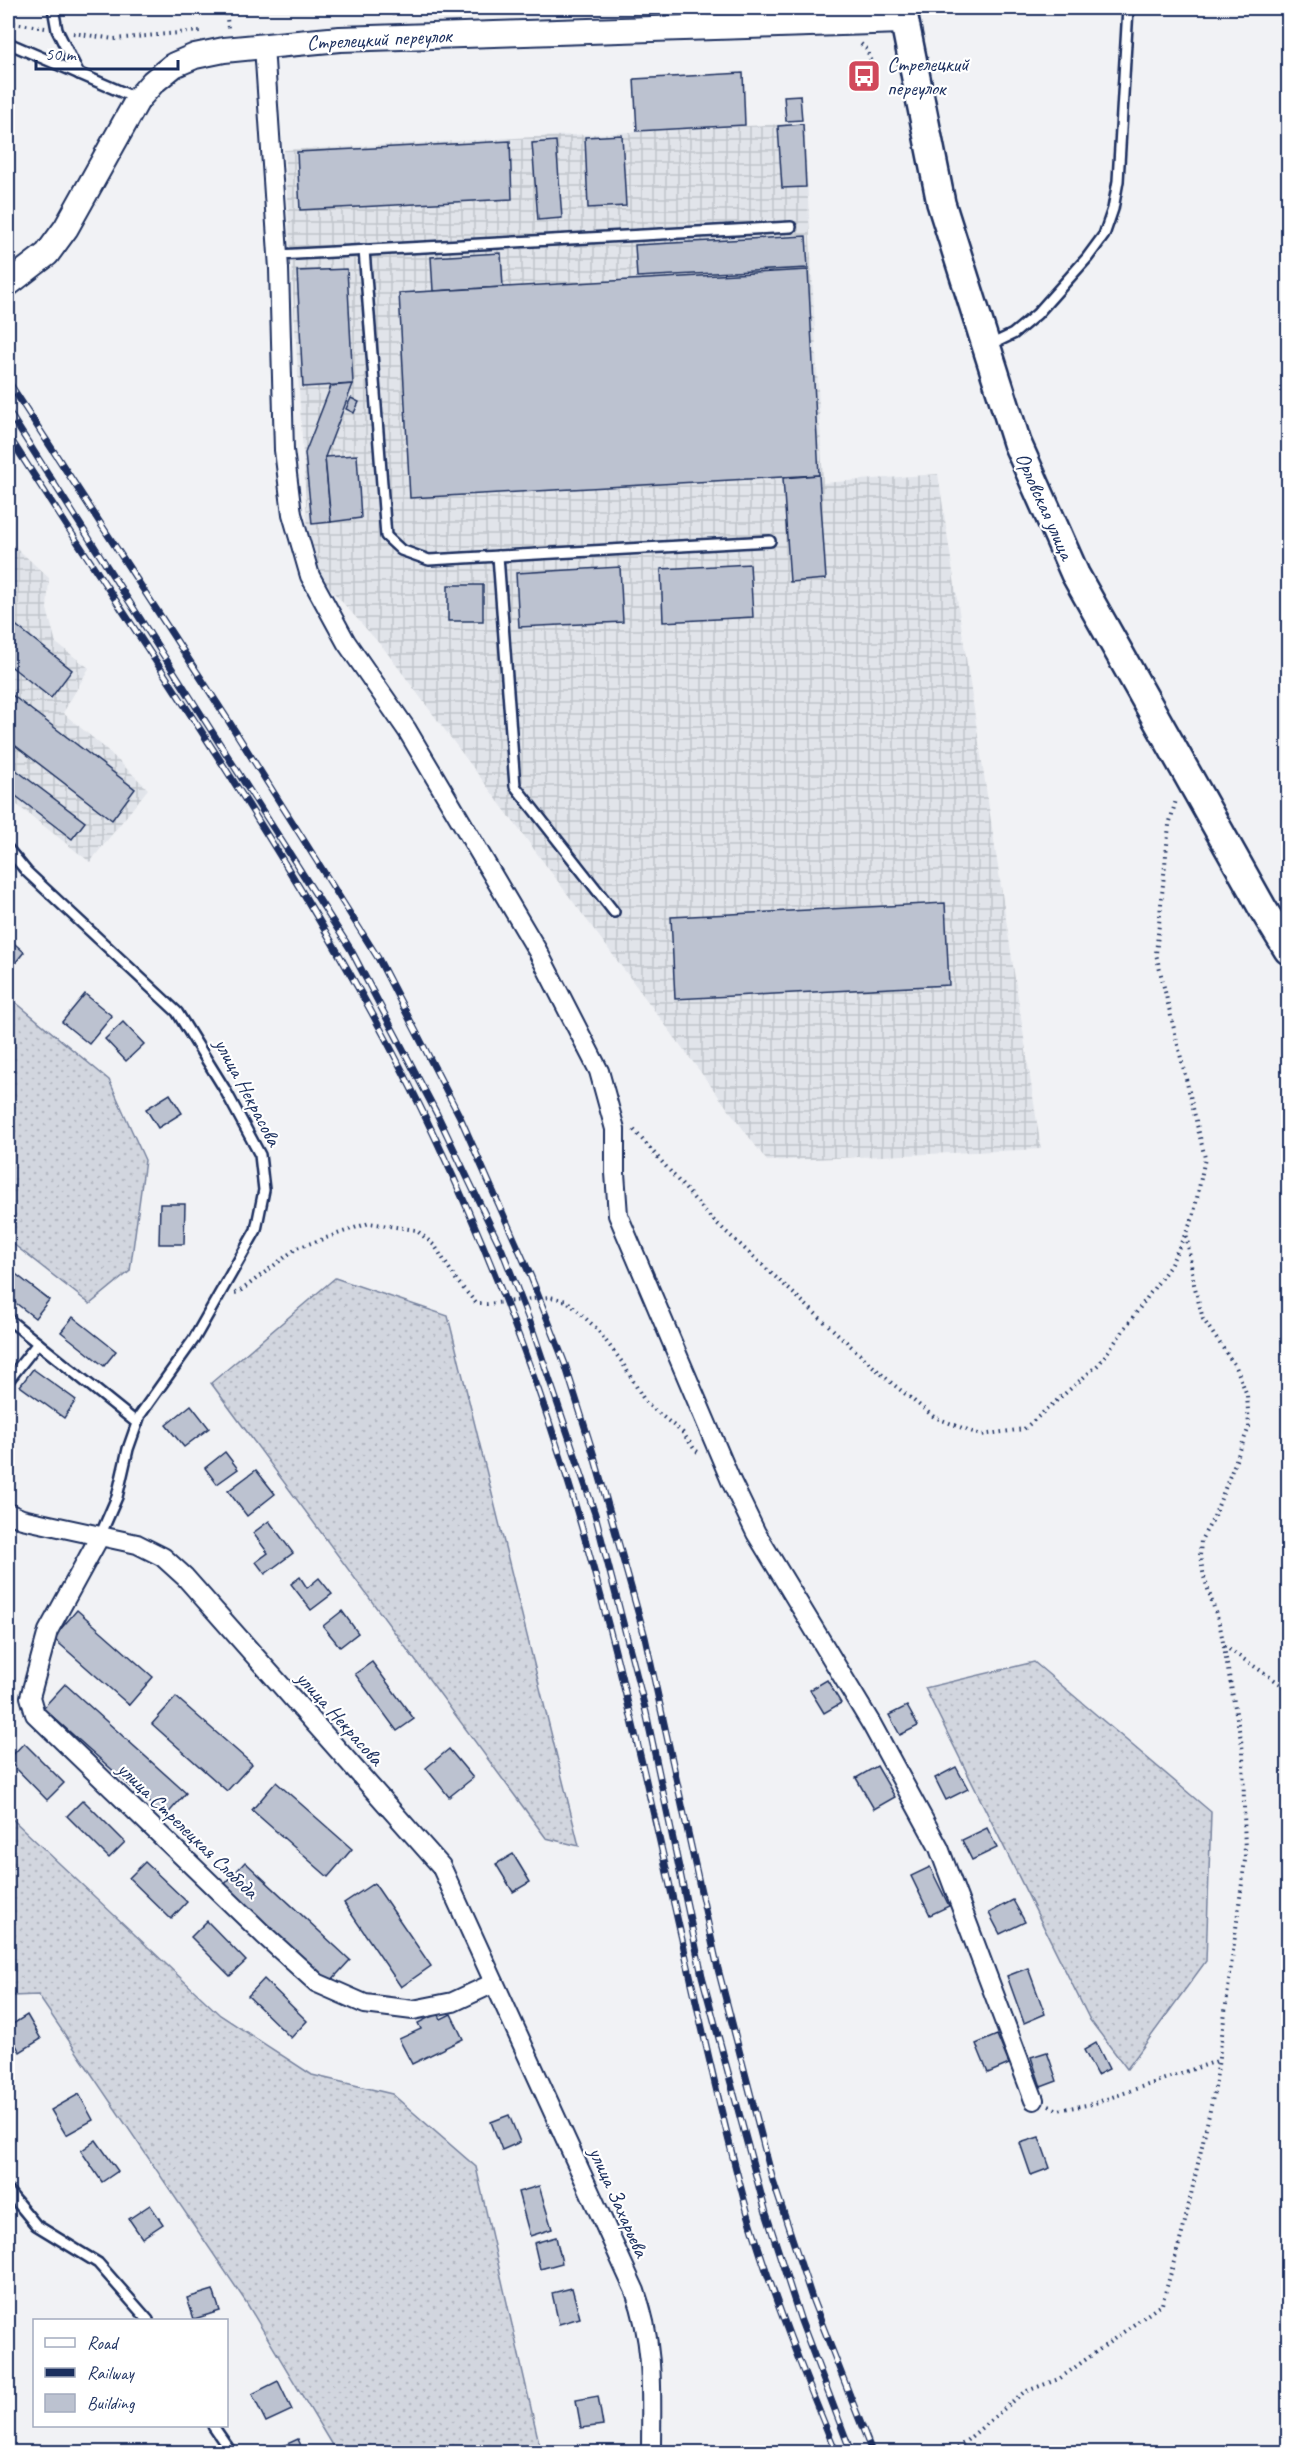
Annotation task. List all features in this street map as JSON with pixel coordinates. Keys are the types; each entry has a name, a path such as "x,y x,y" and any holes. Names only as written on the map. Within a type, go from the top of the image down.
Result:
{"main road":[{"name":"Орловская улица","path":"902,14 941,203 1017,443 1075,574 1288,950"},
{"name":"Стрелецкий переулок","path":"8,284 30,270 47,254 66,228 138,99 153,82 174,65 195,56 224,50 340,39 703,17 771,20 902,14"}],"street":[{"path":"264,46 278,255 284,450 292,514 310,576 346,642 407,730 537,950 599,1071 615,1129 618,1215 721,1457 756,1533 872,1725 939,1848 1034,2100"},
{"path":"8,1513 22,1519 96,1536"},
{"name":"улица Некрасова","path":"96,1536 137,1544 163,1557 185,1577 441,1866 494,1983"},
{"name":"улица Стрелецкая Слобода","path":"96,1536 48,1631 30,1697 35,1714 264,1935 317,1983 365,2004 413,2010 453,2002 494,1983"},
{"name":"улица Захарьева","path":"494,1983 635,2291 645,2319 650,2354 651,2452"}],"lane":[{"path":"53,8 57,30 79,74"},
{"path":"985,347 1025,326 1087,258 1104,234 1113,209 1118,181 1128,8"},
{"path":"8,44 138,99"},
{"path":"278,255 791,227"},
{"path":"364,250 386,536 401,550 429,560 770,541"},
{"path":"498,556 515,786 614,912"},
{"name":"улица Некрасова","path":"8,849 27,872 177,1012 224,1088 260,1155 264,1190 256,1230 194,1339 140,1415 117,1497 96,1536"},
{"path":"8,1319 137,1423"},
{"path":"8,1381 38,1343"},
{"path":"8,2192 36,2224 98,2263 147,2319"},
{"path":"214,2427 231,2452"}],"path":[{"path":"226,8 228,29"},
{"path":"393,8 394,20"},
{"path":"631,1127 710,1217 888,1380 934,1417 981,1435 1024,1429 1100,1364 1170,1266 1193,1218 1205,1158 1156,954 1169,825 1185,770"},
{"path":"219,1295 239,1292 297,1248 369,1223 416,1230 435,1246 457,1281 476,1303 487,1304 550,1297 567,1301 596,1328 622,1362 646,1403 683,1433 695,1450 712,1460 721,1457"},
{"path":"953,2452 1024,2392 1059,2379 1162,2304 1183,2230 1220,2060 1245,1860 1243,1751 1220,1626 1204,1577 1200,1556 1201,1540 1214,1519 1249,1427 1247,1395 1236,1367 1203,1319 1194,1284 1186,1233"},
{"path":"1223,1646 1288,1689"},
{"path":"1034,2100 1058,2110 1092,2104 1220,2060"},
{"path":"735,2452 774,2447 797,2452"}],"shaded area":[{"path":"804,123 823,483 938,474 1041,1149 767,1161 385,650 310,566 284,150"},
{"path":"8,540 49,578 47,609 56,643 89,668 63,713 105,748 148,789 90,862 8,798"},
{"path":"8,996 109,1080 145,1160 130,1271 90,1304 8,1240"},
{"path":"335,1278 448,1316 579,1846 546,1838 211,1383"},
{"path":"1034,1662 1211,1812 1206,1961 1127,2069 1090,2020 925,1688"},
{"path":"8,1815 220,2015 312,2075 392,2094 476,2167 539,2443 539,2452 336,2452 246,2302 38,1995 11,1996 8,1993"}],"building":[{"path":"743,73 745,125 637,131 634,79"},
{"path":"800,95 802,120 786,121 784,96"},
{"path":"803,124 806,187 782,188 778,126"},
{"path":"622,135 626,206 588,208 585,137"},
{"path":"510,141 512,199 300,210 297,152"},
{"path":"556,141 562,218 538,220 532,143"},
{"path":"806,236 808,268 637,277 635,245"},
{"path":"501,253 503,287 433,291 431,257"},
{"path":"347,269 353,384 303,387 297,271"},
{"path":"808,270 819,475 410,498 399,293"},
{"path":"353,384 325,457 331,522 312,524 305,453 331,386"},
{"path":"351,398 359,402 354,413 346,409"},
{"path":"357,455 361,518 331,522 325,457"},
{"path":"819,475 826,579 790,582 783,478"},
{"path":"750,564 753,617 663,622 661,569"},
{"path":"620,567 623,622 519,627 516,573"},
{"path":"448,585 483,585 483,621 448,621"},
{"path":"8,619 72,670 51,698 8,664"},
{"path":"8,692 135,789 112,820 8,740"},
{"path":"8,764 85,822 72,839 8,790"},
{"path":"945,903 949,985 675,999 671,917"},
{"path":"8,938 24,952 8,972"},
{"path":"85,994 112,1016 89,1044 62,1022"},
{"path":"123,1022 144,1044 126,1061 105,1039"},
{"path":"170,1094 182,1113 158,1128 146,1109"},
{"path":"160,1204 185,1204 184,1244 159,1244"},
{"path":"8,1268 49,1300 35,1318 8,1297"},
{"path":"73,1317 116,1351 104,1366 61,1332"},
{"path":"33,1369 76,1400 64,1418 20,1386"},
{"path":"191,1405 209,1428 184,1447 166,1425"},
{"path":"225,1452 238,1469 217,1484 205,1468"},
{"path":"256,1470 275,1494 247,1516 228,1491"},
{"path":"269,1521 293,1553 265,1574 256,1562 268,1553 253,1533"},
{"path":"300,1577 307,1588 319,1578 332,1594 311,1610 291,1584"},
{"path":"77,1610 153,1677 129,1705 53,1638"},
{"path":"342,1611 358,1633 340,1647 323,1626"},
{"path":"372,1662 414,1719 397,1731 355,1674"},
{"path":"827,1680 841,1703 824,1713 810,1690"},
{"path":"65,1684 186,1793 165,1817 43,1708"},
{"path":"176,1697 252,1764 227,1791 152,1724"},
{"path":"907,1706 918,1726 900,1735 889,1715"},
{"path":"24,1743 64,1783 47,1800 8,1760"},
{"path":"449,1749 473,1778 449,1797 426,1768"},
{"path":"877,1766 895,1797 874,1809 856,1778"},
{"path":"956,1767 968,1789 946,1800 935,1778"},
{"path":"276,1782 352,1849 328,1877 252,1810"},
{"path":"83,1800 125,1842 109,1858 67,1816"},
{"path":"987,1828 997,1848 972,1860 962,1840"},
{"path":"513,1854 530,1882 513,1892 496,1864"},
{"path":"145,1862 187,1902 171,1919 129,1878"},
{"path":"245,1862 350,1960 329,1983 224,1885"},
{"path":"930,1867 949,1906 930,1915 911,1876"},
{"path":"374,1883 431,1966 401,1987 344,1903"},
{"path":"1013,1900 1025,1922 1000,1934 989,1913"},
{"path":"207,1921 246,1961 230,1976 191,1937"},
{"path":"1028,1968 1045,2014 1024,2023 1007,1976"},
{"path":"264,1979 307,2021 291,2038 248,1996"},
{"path":"438,2013 441,2019 451,2014 463,2039 412,2064 399,2039 421,2029 418,2023"},
{"path":"27,2015 41,2039 20,2052 8,2027"},
{"path":"997,2035 1009,2064 988,2073 976,2044"},
{"path":"1096,2043 1109,2069 1097,2075 1084,2050"},
{"path":"1047,2052 1057,2081 1041,2087 1031,2057"},
{"path":"79,2094 93,2120 66,2135 51,2110"},
{"path":"509,2115 520,2142 502,2150 491,2122"},
{"path":"1039,2137 1050,2168 1031,2175 1020,2143"},
{"path":"96,2140 118,2171 102,2182 81,2151"},
{"path":"539,2186 552,2229 530,2236 518,2192"},
{"path":"150,2205 163,2224 142,2238 129,2219"},
{"path":"556,2237 562,2263 540,2269 534,2243"},
{"path":"572,2288 580,2318 559,2324 552,2293"},
{"path":"213,2290 220,2311 194,2319 187,2298"},
{"path":"278,2381 292,2410 266,2422 252,2394"},
{"path":"598,2396 603,2425 581,2428 576,2400"},
{"path":"298,2439 303,2450 300,2452 270,2452"}],"railway":[{"path":"8,381 228,720 378,958 460,1117 531,1277 565,1364 594,1456 645,1637 718,1969 773,2181 813,2301 872,2452"},
{"path":"8,411 351,950 437,1114 502,1250 531,1325 595,1514 646,1712 702,1976 766,2213 801,2321 851,2452"},
{"path":"8,435 230,776 316,915 409,1083 456,1183 499,1285 538,1389 562,1462 605,1611 642,1762 712,2073 748,2214 800,2364 836,2452"}],"place":[{"name":"Стрелецкий переулок","path":"864,76"}]}
